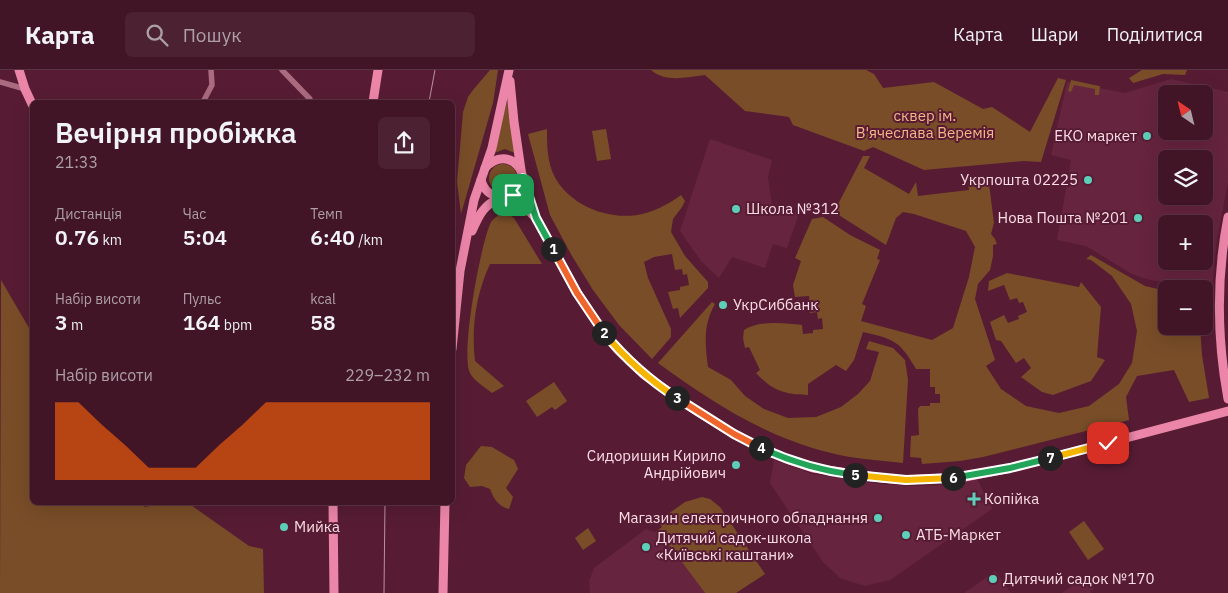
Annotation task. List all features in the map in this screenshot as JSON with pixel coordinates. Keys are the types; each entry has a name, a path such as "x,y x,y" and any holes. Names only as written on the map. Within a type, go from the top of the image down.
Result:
{"street":[{"path":"20,70 30,100"},
{"path":"204,100 212,85 211,70"},
{"path":"282,70 309,100"},
{"path":"373,100 378,70"},
{"path":"455,320 460,271 474,200 492,148 509,71"},
{"path":"509,71 522,174 536,218 588,310 617,349 643,374 734,434 789,460 812,468 847,474 906,480 964,477 1045,460 1228,411"},
{"path":"0,82 25,89"},
{"path":"466,247 479,214 488,205 519,190 522,174 512,161 503,158 491,162 483,170"},
{"path":"481,180 490,195 505,197 522,204 536,218"},
{"path":"1228,217 1222,246 1218,294 1221,351 1228,400"},
{"path":"333,505 334,593"},
{"path":"443,593 445,505"}],"shaded area":[{"path":"1171,79 1197,85 1158,85 1158,140 1213,140 1213,89 1228,92 1228,182 1217,240 1213,280 1150,280 1132,274 1086,246 1057,240 1071,160 1051,155 1067,82 1125,93"},
{"name":"Школа №312","path":"710,139 772,160 768,177 772,205 799,213 787,248 773,244 765,268 732,257 719,278 701,261 680,231"},
{"path":"774,460 812,474 880,484 943,485 977,479 992,509 890,580 865,586 840,578 823,562 770,483"},
{"name":"Дитячий садок-школа «Київські каштани»","path":"646,529 655,532 658,530 705,593 590,593 589,581 594,568"},
{"name":"Дитячий садок №170","path":"995,571 1011,593 964,593 973,587"},
{"path":"1082,579 1085,583 1089,581 1094,589 1090,591 1091,593 1062,593"}],"green space":[{"path":"490,70 498,70 493,103 461,214 457,182 463,112 468,97"},
{"name":"сквер ім. В'ячеслава Веремія","path":"651,70 866,70 874,74 883,88 934,82 983,109 992,107 1030,132 1058,78 1066,80 1041,162 1023,161 924,170 873,147 864,151 793,125 789,117 745,111 705,75 670,78 663,77"},
{"path":"1142,70 1187,70 1185,75 1163,74 1133,83 1129,78"},
{"path":"1071,80 1100,86 1099,95 1095,95 1095,89 1074,85 1071,92 1068,91"},
{"path":"507,101 515,153 505,149 494,153"},
{"path":"547,129 547,145 552,171 568,194 592,209 619,216 633,216 655,210 681,195 685,201 673,219 671,232 685,256 708,282 708,288 680,318 678,308 673,309 668,292 680,290 680,287 689,285 687,274 683,275 682,269 675,270 672,254 654,257 644,262 648,278 671,329 671,337 652,359 619,325 593,290 550,215 528,134"},
{"path":"606,129 611,159 597,161 592,131"},
{"path":"863,156 870,156 864,168 909,194 916,182 918,196 969,190 967,176 988,176 994,223 991,234 997,244 993,245 990,270 978,284 975,299 995,360 986,366 1001,389 1026,406 1059,413 1089,406 1119,384 1132,363 1137,331 1131,304 1112,276 1091,260 1086,259 1091,255 1145,286 1158,289 1158,335 1201,335 1209,398 1189,402 1174,370 1137,376 1126,397 1129,420 983,457 922,464 921,458 910,457 911,436 919,435 918,409 920,406 940,403 940,394 935,394 935,387 930,387 930,369 916,369 905,352 889,339 863,332 854,360 846,371 836,365 808,384 808,395 792,394 768,384 756,373 760,370 749,347 745,348 744,330 765,323 802,325 803,334 823,329 822,318 818,319 817,312 810,313 809,296 795,297 793,285 801,261 795,258 812,219 823,217 850,235 880,250 877,259 880,260 862,304 866,306 861,321 932,340 953,328 969,277 975,247 966,231 903,212 896,218 886,245 834,212"},
{"path":"503,164 513,168 517,178 513,188 503,192 493,188 489,178 493,168"},
{"path":"500,214 508,214 514,218 542,264 490,264 485,275 478,299 474,324 474,349 475,361 504,386 492,393 470,373 468,344 473,298 482,251 491,222"},
{"path":"1007,273 1079,287 1081,282 1101,307 1097,357 1105,360 1091,381 1053,395 1042,392 1021,377 1031,368 1024,358 1016,363 1001,341 996,340 990,322 1004,315 1008,323 1019,319 1018,316 1027,312 1023,302 1019,303 1017,298 1010,300 1004,285 988,291 989,281"},
{"path":"1,280 30,330 30,505 143,505 145,507 154,505 191,505 249,546 263,549 264,593 0,593"},
{"path":"712,302 715,304 708,319 706,335 708,367 731,380 745,396 764,409 788,418 816,417 841,407 858,394 870,381 879,352 866,349 869,341 893,348 905,360 908,380 903,463 836,454 781,437 718,404 658,363"},
{"path":"554,382 567,401 555,410 552,407 537,417 526,401"},
{"path":"481,446 492,447 514,460 518,469 506,488 513,497 509,509 497,502 490,489 482,486 470,487 464,478 466,465"},
{"path":"702,497 710,499 720,507 765,574 736,593 705,593 658,530 662,527 658,521 685,502"},
{"path":"1084,521 1104,549 1088,560 1069,532"},
{"path":"588,528 596,541 583,550 575,538"}],"tram line":[{"path":"429,100 435,70"},
{"path":"384,593 385,505"}],"place":[{"name":"ЕКО маркет","path":"1147,136"},
{"name":"Укрпошта 02225","path":"1088,180"},
{"name":"Школа №312","path":"736,209"},
{"name":"Нова Пошта №201","path":"1138,218"},
{"name":"УкрСиббанк","path":"723,305"},
{"name":"Сидоришин Кирило Андрійович","path":"736,465"},
{"name":"Копійка","path":"974,499"},
{"name":"Магазин електричного обладнання","path":"878,518"},
{"name":"Мийка","path":"284,527"},
{"name":"АТБ-Маркет","path":"906,535"},
{"name":"Дитячий садок-школа «Київські каштани»","path":"646,547"},
{"name":"Дитячий садок №170","path":"993,579"}],"route":[{"path":"513,195 519,190 523,178 536,218 577,293 617,349 643,374 661,388 734,434 789,460 812,468 847,474 906,480 939,479 964,477 1010,468 1108,443"}]}
